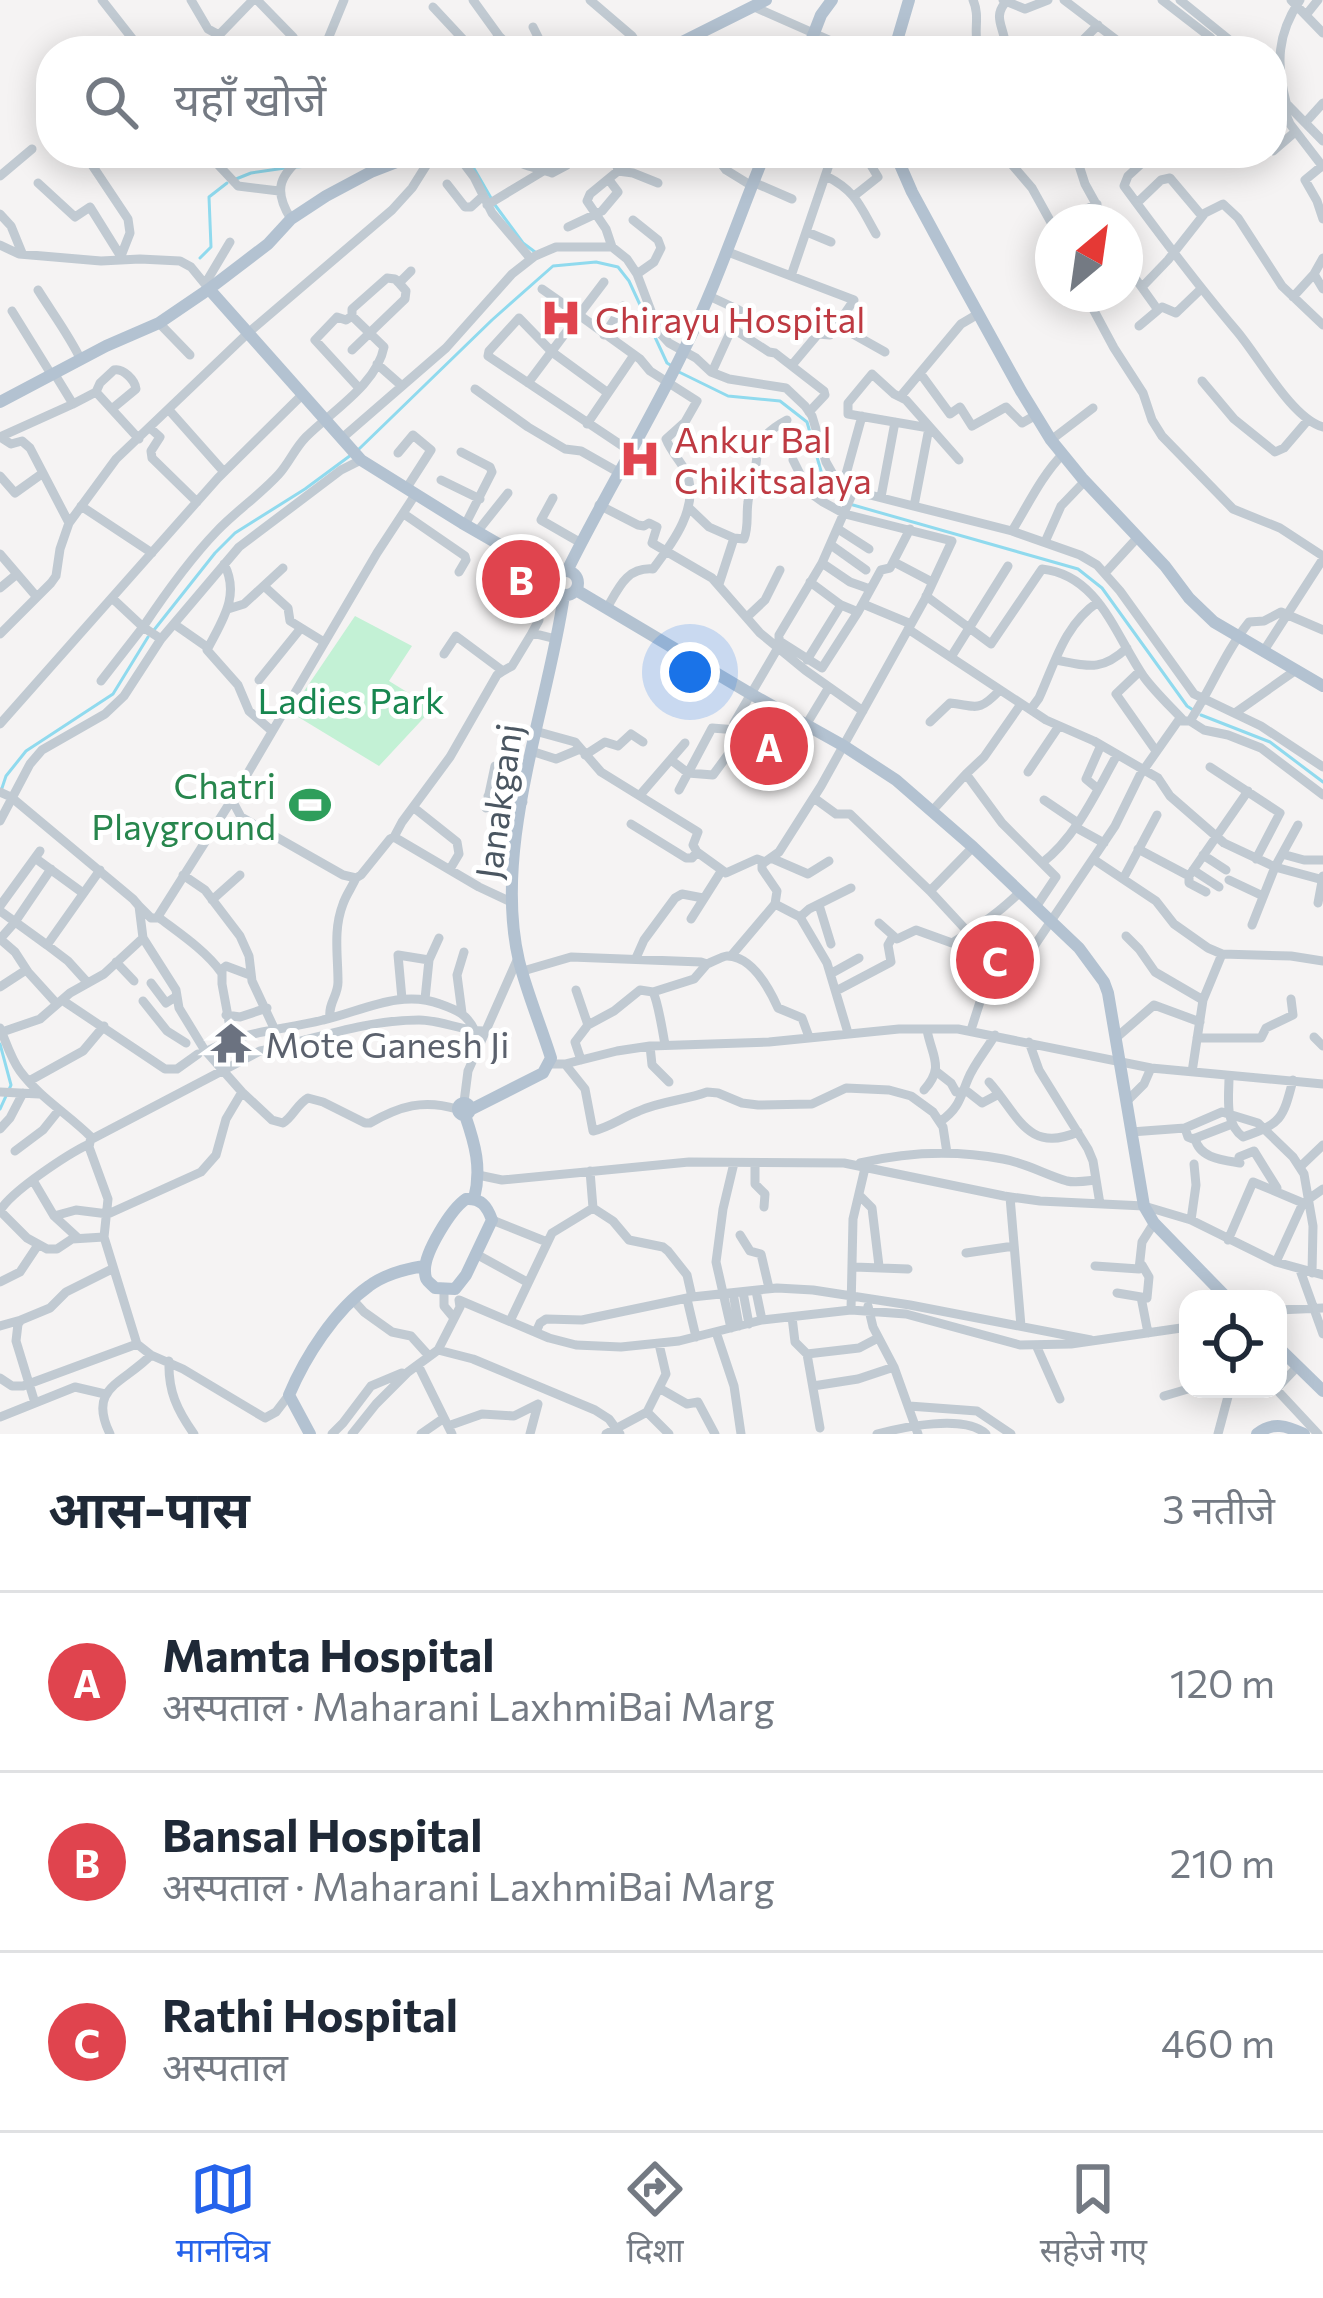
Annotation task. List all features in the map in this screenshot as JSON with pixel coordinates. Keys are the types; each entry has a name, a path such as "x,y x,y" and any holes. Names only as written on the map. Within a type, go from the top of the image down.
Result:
{"main road":[{"path":"814,34 832,0"},
{"path":"898,36 909,0"},
{"path":"692,36 755,3"},
{"path":"0,402 159,323 268,244 291,219 344,186 385,168"},
{"name":"Janakganj","path":"550,1064 520,964 513,903 514,854 564,584 599,505 683,353 759,168"},
{"path":"902,168 1051,440 1214,622 1323,686"},
{"path":"207,287 352,450 471,529 896,780 1079,948 1104,982 1144,1206 1154,1223 1219,1290"},
{"path":"474,1198 476,1144 464,1109 543,1073 550,1064"},
{"path":"474,1198 488,1208 492,1220 453,1293 435,1288 426,1280 424,1267 454,1207 474,1198"},
{"path":"310,1434 289,1395 322,1338 369,1286 399,1270 424,1267"},
{"path":"1287,1356 1323,1391"},
{"path":"1257,1434 1275,1425 1304,1434"}],"street":[{"path":"102,0 130,36"},
{"path":"190,0 208,29 219,35 255,0 292,36"},
{"path":"329,36 344,0"},
{"path":"472,0 499,36"},
{"path":"590,0 631,36"},
{"path":"973,0 975,36"},
{"path":"1004,36 998,16 1005,1 1025,9 1048,0"},
{"path":"1064,0 1112,36"},
{"path":"1162,0 1205,36"},
{"path":"1180,0 1224,36"},
{"path":"1306,15 1318,0"},
{"path":"1282,36 1296,2 1323,33"},
{"path":"755,3 819,36"},
{"path":"433,7 460,36"},
{"path":"1088,36 1098,25"},
{"path":"532,27 536,36"},
{"path":"1305,123 1323,103"},
{"path":"1287,106 1323,141"},
{"path":"1287,120 1323,166 1305,180 1323,218"},
{"path":"1287,139 1295,132"},
{"path":"0,176 32,149"},
{"path":"94,168 128,219 130,233 122,258"},
{"path":"220,168 242,188 279,191"},
{"path":"291,168 279,191 291,219"},
{"path":"0,634 56,576 69,523 116,459 248,332 392,210 425,168"},
{"path":"467,168 485,201 536,255"},
{"path":"540,168 556,172 562,168"},
{"path":"612,168 588,196 587,204 606,229 612,248"},
{"path":"568,227 607,207 617,195 614,168"},
{"path":"619,168 658,183"},
{"path":"724,168 792,199"},
{"path":"790,277 828,168"},
{"path":"854,196 878,177 873,168"},
{"path":"1015,168 1041,204"},
{"path":"1080,168 1096,204"},
{"path":"1138,168 1124,183 1137,203 1293,407 1323,427"},
{"path":"447,184 465,207 545,170"},
{"path":"826,176 846,185 876,234"},
{"path":"1137,203 1169,178 1202,216"},
{"path":"38,183 75,218 90,207 122,258"},
{"path":"1158,310 1143,286 1202,216 1219,204 1230,208 1271,270 1323,325"},
{"path":"0,214 22,253"},
{"path":"633,220 661,248 658,258 637,274"},
{"path":"807,232 831,242"},
{"path":"0,245 22,253 101,261 180,261 207,287 230,242"},
{"path":"101,681 152,633 174,624 255,532 340,470 375,409 446,348 512,274 536,255 566,246 612,248 637,274 659,332 669,343 712,372 786,388 809,412 826,462 850,490 1012,531 1080,555 1105,573 1202,703 1261,726 1323,767"},
{"path":"728,252 854,299 829,336 818,334 792,365"},
{"path":"1293,297 1323,258"},
{"path":"399,283 411,271"},
{"path":"1314,274 1323,289"},
{"path":"0,820 4,794 42,750 105,714 124,695 152,633 216,532 277,476 308,434 327,421 377,364 385,350 370,332 352,316 352,309 391,277 406,291 405,298 370,332 352,350"},
{"path":"529,383 604,282"},
{"path":"557,299 566,285"},
{"path":"542,289 697,401 686,422 666,439 685,471 689,492 683,522 653,569 639,568 626,576 607,608"},
{"path":"1139,326 1162,308 1176,313 1201,289"},
{"path":"38,290 81,360"},
{"path":"709,296 739,310 712,372"},
{"path":"604,335 623,306"},
{"path":"12,311 73,404"},
{"path":"1095,312 1138,383 1162,436 1232,509 1280,528 1323,557 1263,652"},
{"path":"900,397 961,324 978,314"},
{"path":"352,316 337,317 314,340 375,409"},
{"path":"488,356 519,318 552,352 608,393"},
{"path":"159,323 190,355"},
{"path":"837,325 885,352"},
{"path":"733,328 792,365 825,393 809,412"},
{"path":"477,348 630,451"},
{"path":"587,424 634,355"},
{"path":"377,364 402,386"},
{"path":"69,523 25,443 11,444 0,436 96,392 117,369 133,380 136,389 113,408"},
{"path":"920,373 950,414 961,407 972,426 1006,407 1022,422 1036,415"},
{"path":"929,428 848,414 848,403 872,374 906,400 959,460"},
{"path":"1202,381 1234,419 1275,452 1308,420"},
{"path":"475,388 528,427 618,472"},
{"path":"96,392 140,439"},
{"path":"0,724 224,472 303,394"},
{"path":"1051,440 1093,408"},
{"path":"169,410 224,472"},
{"path":"670,760 688,773 713,775 738,745 741,737 734,723 846,512 862,416"},
{"path":"688,507 709,527 744,539 756,455 767,433 788,420"},
{"path":"881,497 895,422"},
{"path":"150,428 160,437 152,458 197,502"},
{"path":"914,506 929,428"},
{"path":"398,453 412,435 431,450"},
{"path":"158,917 404,514 441,435"},
{"path":"461,452 490,467 491,478 471,529"},
{"path":"1012,531 1048,469 1063,454"},
{"path":"581,1060 575,1042 589,1025 636,992 653,992 694,979 706,964 731,956 775,904 777,891 761,869 779,852 814,798 952,541 846,512 809,492 793,460"},
{"path":"0,476 15,493 44,473"},
{"path":"441,480 480,499"},
{"path":"1045,542 1061,506 1085,481"},
{"path":"471,529 508,493"},
{"path":"553,498 541,520 581,543"},
{"path":"599,505 638,525 657,526 652,543 719,584 760,633 819,668 825,666 881,570 894,562 910,529"},
{"path":"81,506 152,554"},
{"path":"404,514 465,556 459,572"},
{"path":"838,530 869,549"},
{"path":"1105,573 1138,537"},
{"path":"719,584 734,538"},
{"path":"831,545 866,570"},
{"path":"0,554 36,596"},
{"path":"894,562 932,582"},
{"path":"822,563 870,589"},
{"path":"207,647 229,609 230,576 224,564"},
{"path":"951,657 1008,566"},
{"path":"229,609 244,604 283,568"},
{"path":"926,596 993,642 1042,569 1079,581 1098,602 1140,670 1189,720 1204,730 1261,748 1323,795"},
{"path":"747,617 765,600 781,570"},
{"path":"0,589 17,574"},
{"path":"810,582 841,605 909,626 1026,706 1144,769 1216,836 1275,867 1320,878"},
{"path":"330,1018 329,1003 338,988 335,946 341,907 356,878 394,837 450,757 496,675 512,666 537,616 564,584"},
{"path":"265,587 288,608 290,621 324,642"},
{"path":"112,598 152,633"},
{"path":"932,811 1026,706 1071,627 1098,602"},
{"path":"807,660 841,605"},
{"path":"973,976 1010,981 1104,844 1144,769 1176,723 1189,720 1202,703 1249,622 1281,612 1323,630"},
{"path":"174,624 207,647 238,686 249,711 272,731"},
{"path":"260,680 301,628"},
{"path":"532,633 556,639"},
{"path":"444,654 456,636 503,671"},
{"path":"780,644 805,670 863,712"},
{"path":"1056,660 1097,666 1113,661 1127,648"},
{"path":"1140,670 1116,694 1156,751"},
{"path":"1235,713 1296,670"},
{"path":"806,725 829,687"},
{"path":"930,722 950,704 975,708 1000,690"},
{"path":"1028,772 1059,726"},
{"path":"679,790 712,728 737,730"},
{"path":"536,731 572,740 601,772 698,832 693,845 697,852 728,873 757,859 808,874 829,861"},
{"path":"531,752 556,759 605,742 618,746 631,734 643,742"},
{"path":"640,795 685,742"},
{"path":"1098,789 1086,779 1101,745"},
{"path":"1042,863 1077,825 1117,755"},
{"path":"495,766 487,802 523,802"},
{"path":"1210,767 1280,813 1256,859"},
{"path":"965,774 1002,824 1056,878 1036,907"},
{"path":"1206,892 1190,884 1191,873 1248,791"},
{"path":"4,794 129,894 151,918 158,917 202,950 221,972 232,1038"},
{"path":"814,798 836,814 850,814 968,931"},
{"path":"232,800 241,817 356,878"},
{"path":"1045,800 1104,844"},
{"path":"413,807 460,846 450,869"},
{"path":"1123,879 1157,815"},
{"path":"631,824 686,858 697,852"},
{"path":"1252,925 1298,825"},
{"path":"394,837 513,903"},
{"path":"930,891 973,848"},
{"path":"1138,849 1191,873 1225,879 1263,896"},
{"path":"1282,854 1318,860 1318,903"},
{"path":"82,893 37,855 0,908 68,961 87,982"},
{"path":"1203,856 1225,879"},
{"path":"1093,859 1156,902 1183,932 1222,954 1323,961"},
{"path":"50,869 0,938 60,1002 165,1069 177,1069 232,1038 402,999 425,999 462,1012 480,1031"},
{"path":"47,945 100,870"},
{"path":"691,919 722,870"},
{"path":"183,875 205,890 240,935 250,974 274,1028"},
{"path":"212,900 240,875"},
{"path":"800,916 851,888"},
{"path":"879,923 892,938 916,930 952,943 994,917 1020,892"},
{"path":"636,958 639,946 675,898 682,894 703,898"},
{"path":"775,904 800,916 832,973 848,1033"},
{"path":"819,905 831,944"},
{"path":"139,906 142,938 176,990 179,1008 203,1051 277,1123 287,1120 308,1099 365,1123 399,1107 438,1104 464,1109 468,1071 480,1031 520,964 571,957 706,964"},
{"path":"1126,936 1155,972 1203,1000"},
{"path":"142,938 104,974 40,1019 1,1030 17,1067 90,1142 108,1214 104,1237 137,1344 265,1418 289,1395"},
{"path":"425,999 429,960 439,938"},
{"path":"836,992 887,966 892,938"},
{"path":"462,1012 457,974 464,952"},
{"path":"1192,1072 1203,1000 1222,954"},
{"path":"402,999 398,955 429,960"},
{"path":"731,956 760,975 778,1008 802,1018 809,1037"},
{"path":"832,973 859,958"},
{"path":"116,962 134,981"},
{"path":"221,972 226,966 250,974"},
{"path":"0,987 26,970"},
{"path":"970,1030 987,980"},
{"path":"151,982 166,1003 177,997"},
{"path":"1167,1008 1180,987"},
{"path":"576,990 589,1025"},
{"path":"653,992 665,1045"},
{"path":"1197,1038 1261,1038 1266,1028 1293,1016 1291,999"},
{"path":"142,1001 167,1031 194,1053 203,1051"},
{"path":"1117,1037 1150,1007 1167,1008 1200,1022"},
{"path":"226,1015 240,1017 267,1008"},
{"path":"104,1237 66,1241 52,1250 18,1230 0,1211 4,1202 62,1158 260,1051 399,1021 431,1020 480,1031"},
{"path":"29,1082 83,1051 104,1026"},
{"path":"927,1030 937,1072 956,1091 966,1091 985,1103 999,1094"},
{"path":"550,1064 650,1046 970,1030 1121,1064 1323,1084"},
{"path":"186,1043 196,1032"},
{"path":"941,1121 966,1091 994,1035"},
{"path":"1314,1037 1323,1046"},
{"path":"1029,1042 1093,1161 1100,1204"},
{"path":"650,1046 652,1064 669,1082"},
{"path":"565,1064 581,1081 591,1129 596,1132 644,1109 707,1092 758,1105 812,1104 846,1088 890,1090 918,1100 941,1121 947,1153"},
{"path":"1126,1102 1144,1084 1151,1068"},
{"path":"924,1090 937,1072"},
{"path":"478,1175 502,1180 689,1162 860,1166 1010,1197 1144,1206 1191,1220 1276,1262 1318,1274 1318,1223 1306,1200 1253,1182 1239,1160 1229,1077"},
{"path":"1131,1132 1185,1128 1211,1114 1248,1136 1281,1118 1293,1080"},
{"path":"988,1082 1034,1136 1052,1140 1078,1132"},
{"path":"0,1092 39,1094"},
{"path":"53,1216 76,1210 108,1214 202,1172 215,1155 226,1119 242,1092"},
{"path":"0,1129 20,1094"},
{"path":"15,1151 43,1130 59,1109"},
{"path":"1185,1128 1188,1137 1195,1138 1249,1119 1300,1168 1307,1182 1306,1200 1276,1262"},
{"path":"1195,1138 1199,1149 1239,1160"},
{"path":"1300,1168 1323,1145"},
{"path":"1239,1160 1250,1151 1256,1153 1279,1192"},
{"path":"860,1166 895,1155 947,1153 1004,1159 1068,1181 1096,1180"},
{"path":"734,1163 716,1262 733,1293 740,1326"},
{"path":"755,1164 755,1184 765,1194 764,1207"},
{"path":"1191,1220 1195,1164"},
{"path":"851,1310 853,1219 860,1196 860,1166"},
{"path":"590,1171 593,1208"},
{"path":"34,1182 53,1216 79,1238"},
{"path":"1228,1240 1253,1182"},
{"path":"1306,1200 1323,1189"},
{"path":"860,1196 872,1205 879,1266"},
{"path":"1010,1197 1021,1326"},
{"path":"510,1321 556,1229 593,1208"},
{"path":"593,1208 629,1240 663,1247 683,1268 696,1337"},
{"path":"492,1220 548,1242"},
{"path":"1118,1293 1147,1298 1149,1277 1142,1265 1142,1242 1154,1223"},
{"path":"740,1235 750,1251 761,1255 769,1288"},
{"path":"0,1282 20,1272 38,1245"},
{"path":"966,1252 1014,1246"},
{"path":"476,1255 527,1282"},
{"path":"1095,1266 1135,1270 1142,1265"},
{"path":"854,1267 908,1269"},
{"path":"0,1326 50,1308 66,1292 112,1269"},
{"path":"1300,1270 1318,1308 1322,1330"},
{"path":"536,1332 547,1319 582,1320 769,1288 853,1295 1092,1341"},
{"path":"756,1291 762,1320"},
{"path":"453,1293 444,1306 454,1318"},
{"path":"352,1434 376,1404 434,1353 454,1318 453,1293"},
{"path":"453,1293 536,1332 576,1345 659,1345 762,1320 851,1310 906,1314 1000,1341 1036,1346 1179,1328"},
{"path":"733,1293 740,1326"},
{"path":"1141,1297 1148,1333"},
{"path":"868,1298 868,1311 894,1366 916,1431"},
{"path":"354,1300 392,1332 411,1336 434,1353 473,1359 596,1410 614,1432 646,1412 666,1375 659,1345"},
{"path":"1287,1310 1318,1308"},
{"path":"792,1317 795,1342 807,1354 820,1428"},
{"path":"22,1320 16,1341 34,1403"},
{"path":"716,1332 734,1386 740,1434"},
{"path":"807,1354 859,1348 878,1338"},
{"path":"0,1378 17,1387 137,1344"},
{"path":"1036,1346 1060,1399"},
{"path":"105,1433 105,1394 151,1354"},
{"path":"169,1361 172,1397 194,1434"},
{"path":"813,1386 858,1379 894,1366"},
{"path":"1287,1378 1298,1366"},
{"path":"413,1368 448,1426"},
{"path":"332,1434 371,1386 413,1368"},
{"path":"0,1417 75,1387 105,1394"},
{"path":"530,1434 542,1388"},
{"path":"659,1388 687,1404 698,1402 715,1434"},
{"path":"1164,1396 1179,1392"},
{"path":"1218,1434 1228,1398"},
{"path":"1284,1398 1318,1434"},
{"path":"421,1434 482,1414 514,1417 538,1404"},
{"path":"909,1406 977,1412 1011,1434"},
{"path":"646,1412 669,1434"},
{"path":"877,1434 974,1425 986,1434"}],"green space":[{"name":"Ladies Park","path":"355,616 412,646 389,681 433,708 379,766 290,712"}],"waterway":[{"path":"236,179 285,168"},
{"path":"474,168 491,198"},
{"path":"200,258 211,247 209,197 227,183"},
{"path":"495,205 535,252"},
{"path":"359,449 553,266 596,262 618,267 672,366"},
{"path":"679,372 728,396 780,401 807,422 823,478 844,501"},
{"path":"154,630 235,533 351,455"},
{"path":"853,505 1078,569 1102,588 1193,710"},
{"path":"1,791 6,776 26,751 113,694 148,637"},
{"path":"1201,715 1270,742 1323,782"},
{"path":"0,1044 11,1085 0,1109"}],"place":[{"name":"Chirayu Hospital","path":"561,318"},
{"name":"Ankur Bal Chikitsalaya","path":"640,459"},
{"name":"Bansal Hospital","path":"521,579"},
{"name":"Mamta Hospital","path":"769,746"},
{"name":"Chatri Playground","path":"310,805"},
{"name":"Rathi Hospital","path":"995,960"},
{"name":"Mote Ganesh Ji","path":"231,1043"}]}
